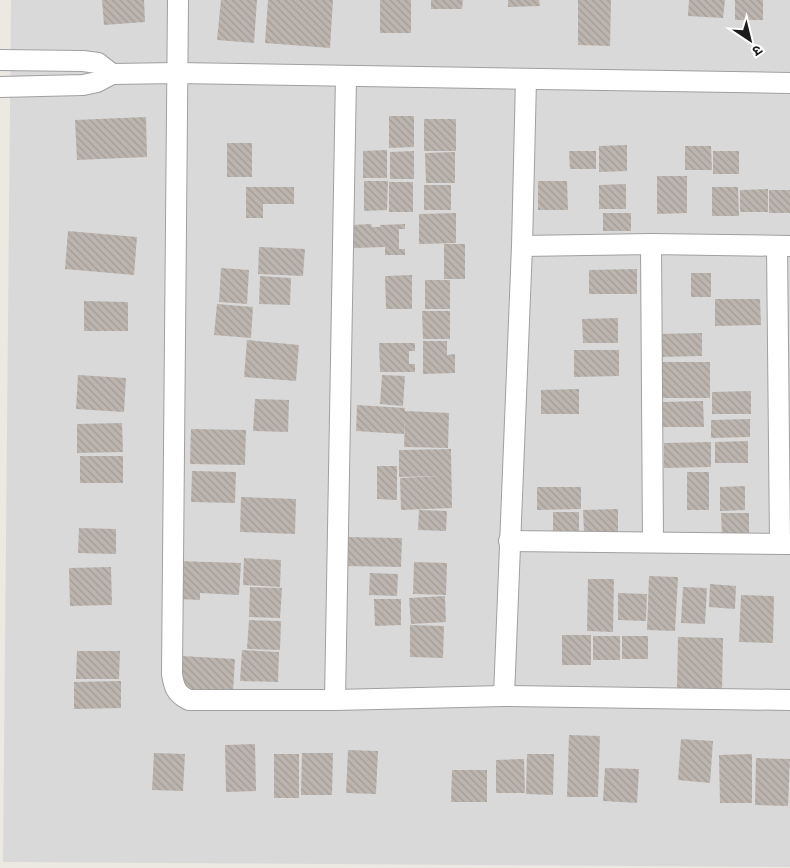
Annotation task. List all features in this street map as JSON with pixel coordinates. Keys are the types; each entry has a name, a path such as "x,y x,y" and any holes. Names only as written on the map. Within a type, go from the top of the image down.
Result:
{"street":[{"path":"178,0 172,664 174,688 180,696 189,700 335,700 504,696 790,700"},
{"path":"0,60 83,61 98,63 112,74"},
{"path":"0,87 84,85 97,82 112,74 176,73 790,83"},
{"path":"335,700 346,76"},
{"path":"504,696 522,246 526,79"},
{"path":"509,541 785,544 783,246 651,244 522,246"},
{"path":"651,244 653,542"}],"shaded area":[{"path":"11,0 790,0 790,867 3,862"}],"building":[{"path":"102,0 144,0 145,22 104,25"},
{"path":"221,0 257,0 254,43 217,40"},
{"path":"268,0 333,0 330,48 265,43"},
{"path":"380,0 411,0 411,33 380,33"},
{"path":"431,0 463,0 462,9 431,9"},
{"path":"508,0 539,0 540,6 508,7"},
{"path":"578,0 611,0 610,46 578,45"},
{"path":"689,0 725,0 723,18 688,16"},
{"path":"735,0 763,0 763,20 735,20"},
{"path":"389,116 414,116 414,147 389,148"},
{"path":"146,117 147,157 77,160 75,120"},
{"path":"424,119 456,119 456,151 424,151"},
{"path":"227,143 252,143 252,177 227,177"},
{"path":"627,145 627,171 599,172 599,146"},
{"path":"685,146 711,146 712,170 685,170"},
{"path":"387,150 387,178 363,178 363,151"},
{"path":"414,151 414,179 390,179 390,152"},
{"path":"569,151 596,151 596,169 570,169"},
{"path":"713,151 739,151 739,174 713,174"},
{"path":"455,152 455,183 426,183 425,153"},
{"path":"657,176 687,176 687,213 657,214"},
{"path":"364,181 388,181 387,210 364,211"},
{"path":"538,181 567,181 568,210 538,210"},
{"path":"389,182 413,182 413,212 389,212"},
{"path":"626,184 626,209 599,209 599,185"},
{"path":"424,185 451,185 451,210 424,210"},
{"path":"246,187 294,187 294,204 263,204 263,218 246,218"},
{"path":"712,187 738,187 739,216 712,216"},
{"path":"768,189 768,212 740,212 740,190"},
{"path":"769,190 790,190 790,213 769,213"},
{"path":"456,213 456,243 419,244 419,214"},
{"path":"603,213 631,213 631,231 603,231"},
{"path":"371,224 372,227 380,227 380,225 405,224 405,229 399,229 399,249 405,249 405,255 385,255 385,247 354,248 353,225"},
{"path":"68,231 137,237 134,275 65,269"},
{"path":"444,244 465,244 465,279 444,279"},
{"path":"259,247 305,249 303,276 258,274"},
{"path":"221,268 249,270 247,304 219,302"},
{"path":"637,269 637,294 589,294 589,270"},
{"path":"691,273 711,273 711,297 691,297"},
{"path":"412,275 412,309 386,309 385,276"},
{"path":"260,276 291,278 290,305 259,304"},
{"path":"425,280 450,280 450,309 425,309"},
{"path":"715,299 760,299 761,325 715,326"},
{"path":"84,301 128,302 128,331 84,331"},
{"path":"217,304 253,307 251,338 214,335"},
{"path":"422,311 450,311 450,339 423,339"},
{"path":"618,318 618,343 583,343 582,319"},
{"path":"702,333 702,356 658,357 658,334"},
{"path":"247,340 299,345 296,381 244,377"},
{"path":"423,341 447,341 447,355 455,354 455,373 423,374"},
{"path":"379,343 415,343 415,351 409,351 409,364 415,364 415,372 380,372"},
{"path":"574,350 619,350 619,376 574,377"},
{"path":"660,362 710,362 710,398 661,398"},
{"path":"78,375 126,378 124,412 76,409"},
{"path":"382,375 405,376 403,406 380,404"},
{"path":"579,389 579,414 541,414 541,390"},
{"path":"751,391 751,414 712,414 712,392"},
{"path":"255,399 289,400 288,432 253,431"},
{"path":"703,401 704,427 661,427 661,402"},
{"path":"357,405 405,408 405,411 449,413 448,448 404,447 405,419 404,434 356,431"},
{"path":"750,419 750,437 711,438 711,420"},
{"path":"122,423 123,452 77,453 77,424"},
{"path":"191,429 246,430 245,465 190,464"},
{"path":"748,441 748,463 715,463 715,442"},
{"path":"711,442 711,467 664,468 664,443"},
{"path":"451,449 452,508 401,510 400,478 440,476 399,477 399,450"},
{"path":"80,456 123,456 123,483 80,483"},
{"path":"377,466 397,466 397,500 377,499"},
{"path":"192,471 236,472 235,503 191,502"},
{"path":"687,472 709,472 709,510 687,510"},
{"path":"745,486 745,510 720,511 720,487"},
{"path":"537,487 581,487 581,509 537,510"},
{"path":"241,497 296,499 295,534 240,532"},
{"path":"618,509 618,532 584,533 583,510"},
{"path":"419,510 447,511 446,531 418,530"},
{"path":"553,512 579,512 579,532 553,533"},
{"path":"721,513 749,513 749,535 722,536"},
{"path":"79,528 116,529 116,554 78,553"},
{"path":"343,537 402,538 401,567 342,566"},
{"path":"244,558 281,560 280,587 243,585"},
{"path":"177,561 241,563 239,595 200,593 200,600 176,599"},
{"path":"414,562 447,563 446,595 413,594"},
{"path":"111,567 112,605 70,606 69,568"},
{"path":"370,573 398,574 397,596 369,595"},
{"path":"649,576 678,577 675,631 647,630"},
{"path":"588,579 614,579 613,632 587,631"},
{"path":"710,584 736,586 735,609 709,607"},
{"path":"250,587 282,588 280,618 249,617"},
{"path":"683,587 707,588 705,624 681,623"},
{"path":"618,593 647,594 646,621 618,620"},
{"path":"741,595 774,596 773,643 739,642"},
{"path":"445,596 446,622 411,624 409,598"},
{"path":"374,599 401,599 401,625 375,626"},
{"path":"249,620 281,621 280,650 247,649"},
{"path":"410,625 444,626 443,658 410,657"},
{"path":"562,635 591,635 591,665 562,665"},
{"path":"593,636 620,636 620,660 593,660"},
{"path":"622,636 648,636 648,659 622,659"},
{"path":"678,637 723,638 722,689 677,688"},
{"path":"242,650 279,652 278,682 240,681"},
{"path":"77,651 120,651 119,679 76,679"},
{"path":"182,656 235,659 233,692 180,689"},
{"path":"121,681 121,708 74,709 74,682"},
{"path":"569,735 600,736 598,797 567,797"},
{"path":"681,739 713,741 710,783 678,780"},
{"path":"255,744 256,791 226,792 225,745"},
{"path":"348,750 378,751 376,794 346,793"},
{"path":"154,753 185,754 183,791 152,790"},
{"path":"302,753 333,753 332,795 301,795"},
{"path":"274,754 299,754 299,798 274,798"},
{"path":"527,754 554,754 553,795 526,794"},
{"path":"752,754 752,803 720,803 719,755"},
{"path":"756,758 790,759 788,806 755,805"},
{"path":"524,759 525,793 496,793 496,760"},
{"path":"605,768 639,769 637,803 603,801"},
{"path":"452,770 487,770 487,802 451,802"}]}
